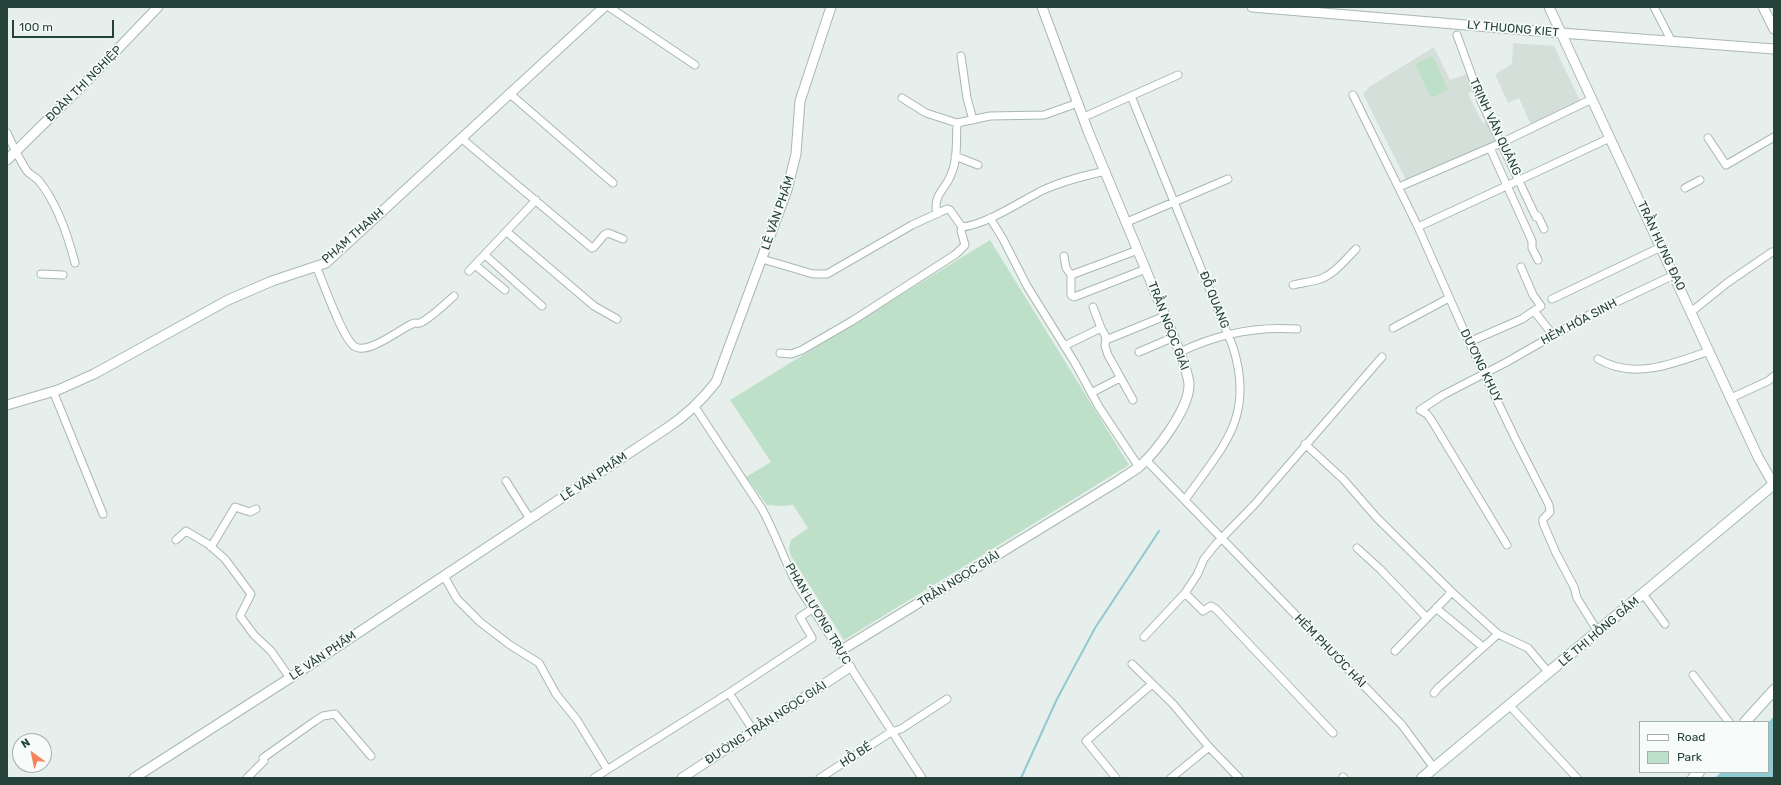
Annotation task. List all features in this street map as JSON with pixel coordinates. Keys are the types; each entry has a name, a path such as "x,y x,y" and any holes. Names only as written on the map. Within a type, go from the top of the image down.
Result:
{"main road":[{"name":"LÊ THỊ HỒNG GẤM","path":"1422,778 1774,485"},
{"path":"1746,721 1774,690"}],"street":[{"name":"ĐOÀN THỊ NGHIỆP","path":"7,160 158,7"},
{"name":"PHẠM THANH","path":"7,405 53,391 94,374 228,300 272,281 326,263 604,7"},
{"path":"609,7 695,65"},
{"name":"LÊ VĂN PHẨM","path":"134,778 290,678 667,428 695,407 716,382 787,190 796,154 800,101 831,7"},
{"name":"TRẦN NGỌC GIẢI","path":"840,652 1139,467 1174,424 1185,401 1189,386 1187,372 1180,352 1078,103 1042,7"},
{"name":"LY THUONG KIET","path":"1252,7 1326,10 1562,33 1671,40 1774,49"},
{"name":"TRẦN HƯNG ĐẠO","path":"1549,7 1758,457 1774,485"},
{"path":"1654,7 1671,40"},
{"path":"1763,7 1774,30"},
{"name":"TRỊNH VĂN QUẢNG","path":"1457,35 1473,80 1500,143 1544,229"},
{"path":"962,56 967,98 973,120"},
{"path":"1084,117 1178,75"},
{"path":"509,93 613,183"},
{"name":"DƯƠNG KHUY","path":"1353,95 1418,227 1469,342 1514,438 1550,505 1550,512 1543,519 1543,522 1556,553 1574,587 1576,598 1598,632"},
{"name":"ĐỖ QUANG","path":"1131,96 1228,334 1241,376 1241,402 1233,428 1222,447 1185,500"},
{"path":"902,98 926,113 957,123 996,116 1044,115 1078,103"},
{"path":"1399,188 1490,148 1592,99"},
{"path":"937,214 935,200 952,173 955,156 957,123"},
{"path":"7,133 28,172 39,181 57,211 70,242 75,263"},
{"path":"1708,138 1726,165 1774,137"},
{"path":"461,138 592,248 604,235 608,233 623,239"},
{"path":"1418,227 1610,138"},
{"path":"1490,148 1532,240 1532,248 1538,260"},
{"path":"955,156 978,165"},
{"path":"962,227 990,218 1057,184 1074,178 1106,171"},
{"path":"1127,222 1228,179"},
{"path":"1685,188 1700,180"},
{"path":"469,272 536,200"},
{"path":"762,259 814,274 827,274 912,225 947,209 950,210 962,227 961,230 965,245 956,254 852,322 802,350 791,354 780,353"},
{"path":"990,218 1003,239 1027,286 1092,392 1099,407 1139,467"},
{"path":"507,232 594,306 617,319"},
{"path":"1552,299 1661,247"},
{"path":"1293,284 1323,278 1336,270 1356,249"},
{"path":"1070,275 1138,250"},
{"path":"1691,312 1727,283 1772,252"},
{"path":"485,255 542,306"},
{"path":"1064,256 1066,268 1070,275 1071,295 1074,297 1146,269"},
{"path":"475,265 505,290"},
{"path":"316,266 340,323 352,343 357,347 366,347 380,343 412,323 420,323 454,296"},
{"path":"1469,342 1522,318 1541,306 1533,295 1521,267"},
{"path":"42,274 63,275"},
{"name":"HẺM HÓA SINH","path":"1507,544 1432,421 1427,414 1420,410 1443,395 1485,374 1588,315 1674,275"},
{"path":"1394,328 1449,298"},
{"path":"1093,307 1106,340 1106,350 1133,400"},
{"path":"1534,311 1553,335"},
{"path":"1106,340 1165,316"},
{"path":"1064,346 1101,328"},
{"path":"1180,352 1228,334 1274,328 1297,329"},
{"path":"1139,352 1174,337"},
{"path":"1598,359 1609,366 1616,368 1641,370 1674,364 1709,351"},
{"path":"1144,636 1184,592 1197,575 1204,559 1254,505 1305,444 1382,357"},
{"path":"1731,398 1763,383 1774,376"},
{"path":"1092,392 1120,378"},
{"path":"53,391 103,514"},
{"name":"PHAN LƯƠNG TRỰC","path":"695,407 756,499 771,525 788,570 922,778"},
{"path":"1305,444 1344,479 1377,518 1452,592 1498,634 1528,648 1549,672"},
{"name":"HẺM PHƯỚC HẢI","path":"1146,460 1402,725 1434,768"},
{"path":"506,481 530,519"},
{"path":"211,547 235,507 250,512 256,509"},
{"path":"176,540 186,531 211,547 225,559 251,594 250,600 240,616 254,635 271,651 290,678"},
{"path":"1357,548 1380,569 1427,618"},
{"path":"444,576 457,599 480,622 510,645 539,663 556,694 577,720 607,769"},
{"path":"1184,592 1203,611 1211,606 1216,609 1333,733"},
{"path":"1395,651 1452,592"},
{"path":"1643,594 1666,624"},
{"path":"1436,608 1483,647"},
{"path":"594,778 729,693 812,638 800,617 812,609"},
{"path":"1434,693 1498,634"},
{"path":"1132,664 1173,704 1209,747 1239,778"},
{"name":"ĐƯỜNG TRẦN NGỌC GIẢI","path":"682,778 850,667"},
{"path":"1693,675 1728,721"},
{"path":"1116,778 1086,741 1152,684"},
{"path":"729,693 753,730"},
{"name":"HỒ BÉ","path":"820,778 891,732 901,729 947,699"},
{"path":"1510,706 1577,778"},
{"path":"247,778 264,760 323,716 335,714 371,756"},
{"path":"1171,778 1209,747"}],"shaded area":[{"path":"1513,43 1554,46 1581,103 1532,127 1519,98 1508,103 1495,74 1512,64"},
{"path":"1434,47 1450,80 1467,74 1473,90 1468,94 1482,122 1487,124 1495,143 1407,182 1363,94 1369,87"}],"green space":[{"path":"1433,56 1448,90 1431,98 1415,64"},
{"path":"990,240 1129,465 844,640 791,556 789,548 791,540 808,528 793,505 767,505 746,477 771,462 730,400"}],"water":[{"path":"1774,716 1774,778 1715,778 1720,773 1769,773 1769,722"}],"waterway":[{"path":"1021,778 1057,699 1095,628 1159,531"}]}
